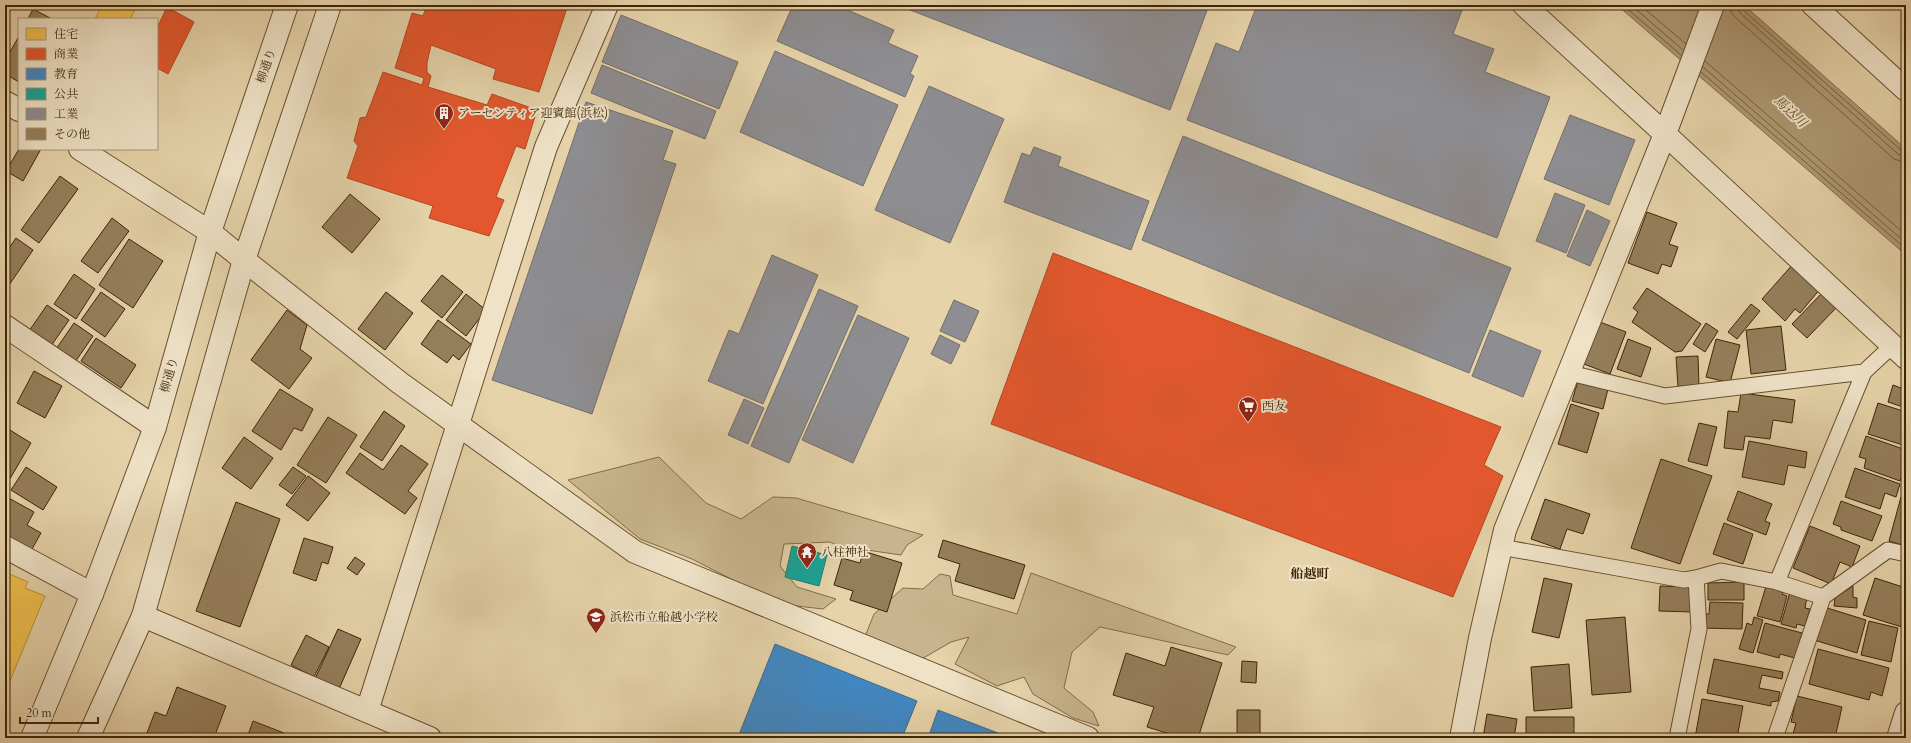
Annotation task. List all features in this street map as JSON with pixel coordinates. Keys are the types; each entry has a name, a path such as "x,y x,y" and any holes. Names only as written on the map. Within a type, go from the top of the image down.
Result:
{"street":[{"name":"柳通り","path":"32,738 92,594 155,427 210,232 287,5"},
{"path":"88,738 143,616 244,260 330,5"},
{"path":"367,711 546,147 607,5"},
{"path":"1524,5 1668,126 1900,351"},
{"path":"1461,738 1480,638 1505,530 1570,373 1668,126 1714,5"},
{"path":"1813,5 1906,90"},
{"path":"5,102 18,109"},
{"path":"82,150 210,232 400,383 635,552 1088,738"},
{"path":"5,326 155,427"},
{"path":"5,547 92,594"},
{"path":"143,616 430,738"},
{"path":"1898,738 1906,713"}],"lane":[{"path":"1570,373 1665,396 1864,372 1900,351"},
{"path":"1777,582 1864,372"},
{"path":"1501,547 1684,580 1721,571 1777,582 1823,596"},
{"path":"1775,738 1823,596 1888,550 1906,554"},
{"path":"1677,738 1699,629 1696,578"}],"shaded area":[{"path":"659,457 706,503 741,519 773,497 796,498 923,535 907,545 901,555 860,549 855,554 830,542 784,544 780,566 797,587 836,599 823,609 780,604 692,559 640,539 568,480"},
{"path":"1031,573 1236,647 1228,655 1100,627 1072,652 1064,688 1093,712 1099,726 1073,718 1033,694 1024,677 997,686 955,664 969,637 951,642 920,660 864,639 874,614 903,588 923,589 940,574 950,576 953,595 1017,614"}],"water":[{"name":"馬込川","path":"1617,5 1744,5 1906,149 1906,255"}],"building: 住宅":[{"path":"102,5 138,5 131,18 96,18"},
{"path":"5,572 28,582 25,588 45,596 5,693"}],"building: 商業":[{"name":"アーセンティア迎賓館(浜松)","path":"427,5 568,5 539,92 493,79 496,69 431,45 427,63 427,72 431,76 428,87 487,105 492,94 537,110 525,149 516,146 496,197 504,200 489,236 429,218 433,206 347,178 358,146 354,141 360,118 366,117 383,72 422,85 424,78 395,68 412,13 423,16"},
{"path":"167,7 194,22 168,74 158,69 158,26"},
{"path":"1053,253 1501,427 1484,465 1503,476 1453,597 991,424"}],"building: 教育":[{"path":"775,644 917,701 902,738 755,738 740,732"},
{"path":"938,710 1011,738 928,738"}],"building: 公共":[{"path":"792,546 827,555 819,586 785,577"}],"building: 工業":[{"path":"793,5 836,5 894,30 888,43 918,56 910,74 914,76 905,97 777,41"},
{"path":"897,5 1209,5 1170,110"},
{"path":"1257,5 1464,5 1453,34 1494,49 1485,72 1550,97 1497,238 1187,120 1216,43 1239,52"},
{"path":"621,15 738,62 719,109 602,62"},
{"path":"775,51 898,105 863,186 740,132"},
{"path":"602,65 716,111 705,139 591,93"},
{"path":"929,86 1004,119 950,243 875,210"},
{"path":"586,102 673,131 663,160 676,164 592,414 492,380"},
{"path":"1570,115 1635,140 1609,205 1544,179"},
{"path":"1183,136 1511,268 1469,373 1142,240"},
{"path":"1034,147 1061,157 1058,166 1149,201 1131,250 1004,202 1022,153 1030,156"},
{"path":"1555,193 1585,205 1566,253 1536,241"},
{"path":"1587,210 1610,221 1590,266 1567,256"},
{"path":"772,255 818,275 763,404 708,381 729,330 739,334"},
{"path":"819,289 858,306 789,463 751,446"},
{"path":"954,300 979,311 965,342 940,331"},
{"path":"858,315 909,338 853,463 802,440"},
{"path":"1490,330 1541,351 1523,397 1472,376"},
{"path":"940,335 960,345 951,364 931,354"},
{"path":"744,399 764,408 748,444 728,435"}],"building: その他":[{"path":"33,9 50,18 28,18"},
{"path":"18,38 18,81 5,74 5,61"},
{"path":"18,150 40,150 23,181 6,171"},
{"path":"60,176 78,189 39,243 21,230"},
{"path":"350,194 380,219 352,253 322,227"},
{"path":"5,210 10,213 5,221"},
{"path":"1647,212 1677,223 1669,244 1678,247 1671,267 1662,264 1658,274 1628,263"},
{"path":"112,218 129,231 98,273 81,261"},
{"path":"16,238 33,250 5,291 5,254"},
{"path":"129,239 163,261 133,308 99,285"},
{"path":"1794,263 1821,288 1800,313 1795,309 1785,321 1762,299"},
{"path":"74,274 95,289 76,319 54,304"},
{"path":"442,275 463,292 442,318 421,301"},
{"path":"1647,288 1701,324 1682,351 1675,352 1632,322 1638,312 1633,308"},
{"path":"101,292 125,309 105,337 81,320"},
{"path":"386,292 413,313 385,350 358,329"},
{"path":"1823,292 1838,306 1807,338 1792,324"},
{"path":"466,294 486,310 466,336 446,320"},
{"path":"1751,304 1760,311 1737,339 1728,332"},
{"path":"47,305 69,320 51,346 29,331"},
{"path":"287,310 307,325 300,349 312,358 289,389 251,360"},
{"path":"438,320 471,344 459,360 453,355 447,363 421,344"},
{"path":"1600,322 1626,332 1610,374 1584,364"},
{"path":"74,323 93,336 73,365 54,352"},
{"path":"1706,323 1718,331 1705,352 1693,344"},
{"path":"1781,326 1786,370 1751,374 1746,330"},
{"path":"96,338 136,365 121,388 81,361"},
{"path":"1628,339 1651,348 1641,377 1617,369"},
{"path":"1716,339 1740,345 1730,383 1706,377"},
{"path":"1698,356 1699,386 1678,387 1676,357"},
{"path":"34,371 62,386 45,418 17,403"},
{"path":"1578,381 1608,389 1603,409 1572,401"},
{"path":"1893,385 1906,390 1906,408 1888,402"},
{"path":"280,389 313,409 302,431 294,428 281,450 252,431"},
{"path":"1741,393 1795,400 1792,423 1773,420 1770,439 1745,436 1743,450 1724,448 1728,411 1738,412"},
{"path":"1878,403 1906,412 1906,446 1868,434"},
{"path":"1571,404 1599,413 1587,453 1558,444"},
{"path":"384,411 405,426 382,461 360,447"},
{"path":"328,417 357,435 326,483 297,465"},
{"path":"1699,423 1717,427 1707,466 1688,461"},
{"path":"5,427 31,443 8,482 5,480"},
{"path":"1866,436 1906,450 1906,464 1900,481 1864,468 1866,459 1859,457"},
{"path":"244,437 273,458 251,489 222,468"},
{"path":"1749,441 1807,452 1805,468 1788,465 1784,485 1742,477"},
{"path":"401,445 428,464 408,491 417,498 405,514 346,473 360,453 383,470"},
{"path":"1661,459 1712,476 1680,564 1631,548"},
{"path":"26,467 57,487 43,510 11,490"},
{"path":"293,467 306,476 292,494 279,485"},
{"path":"1855,468 1900,484 1896,497 1885,493 1880,509 1845,497"},
{"path":"308,476 330,493 308,521 286,505"},
{"path":"1738,491 1772,504 1765,521 1770,523 1766,535 1727,520"},
{"path":"5,496 34,512 27,525 41,533 27,558 5,545"},
{"path":"1901,497 1906,498 1906,546 1889,541"},
{"path":"1545,499 1590,514 1583,534 1567,529 1560,549 1531,539"},
{"path":"1841,501 1882,516 1872,541 1841,530 1841,527 1833,524"},
{"path":"236,502 280,519 240,627 196,611"},
{"path":"1724,523 1753,534 1743,564 1713,554"},
{"path":"1810,526 1860,546 1852,567 1840,562 1831,584 1793,568"},
{"path":"304,538 333,547 328,564 322,562 316,581 293,573"},
{"path":"943,540 1025,565 1014,599 955,581 960,564 938,557"},
{"path":"863,551 902,563 887,612 850,600 853,591 834,585 842,558 860,563"},
{"path":"355,557 365,564 357,575 347,568"},
{"path":"1544,578 1572,584 1559,638 1532,632"},
{"path":"1875,578 1906,588 1905,628 1863,615"},
{"path":"1744,582 1744,600 1708,600 1708,583"},
{"path":"1767,583 1784,588 1782,594 1787,596 1780,622 1757,616"},
{"path":"1660,586 1692,587 1692,612 1659,611"},
{"path":"1853,586 1853,597 1857,598 1857,608 1834,606 1835,598"},
{"path":"1790,592 1807,597 1805,608 1810,609 1805,626 1797,624 1796,628 1781,624"},
{"path":"1710,602 1743,603 1742,629 1702,628 1702,614 1709,614"},
{"path":"1824,607 1866,620 1857,653 1814,640"},
{"path":"1625,617 1631,692 1592,695 1586,620"},
{"path":"1754,617 1763,620 1753,653 1739,649 1747,623 1752,625"},
{"path":"1869,621 1898,628 1891,662 1861,655"},
{"path":"1765,623 1802,633 1795,658 1780,654 1779,658 1757,652"},
{"path":"338,629 361,639 339,689 315,679"},
{"path":"306,635 329,647 314,677 291,665"},
{"path":"1171,647 1222,663 1198,738 1183,738 1147,727 1154,707 1113,695 1126,653 1165,666"},
{"path":"1818,649 1889,668 1882,696 1871,692 1869,700 1809,684"},
{"path":"1714,659 1783,672 1782,679 1762,675 1759,688 1780,692 1778,701 1771,702 1771,706 1707,693"},
{"path":"1242,661 1257,662 1256,683 1241,682"},
{"path":"1569,664 1572,708 1534,711 1531,667"},
{"path":"177,687 226,706 214,738 145,738 155,712 166,716"},
{"path":"1797,696 1842,707 1835,738 1792,738 1796,723 1791,722"},
{"path":"1702,699 1743,706 1737,738 1695,738"},
{"path":"1237,710 1260,710 1260,738 1237,738"},
{"path":"1487,714 1517,719 1514,738 1483,738"},
{"path":"1526,717 1574,717 1574,734 1560,734 1560,738 1526,738"},
{"path":"253,721 284,733 282,738 247,738"}],"place":[{"name":"アーセンティア迎賓館(浜松)","path":"444,130"},
{"name":"西友","path":"1248,423"},
{"name":"八柱神社","path":"807,569"},
{"name":"浜松市立船越小学校","path":"596,634"}],"district":[{"name":"船越町","path":"1310,573"}]}
